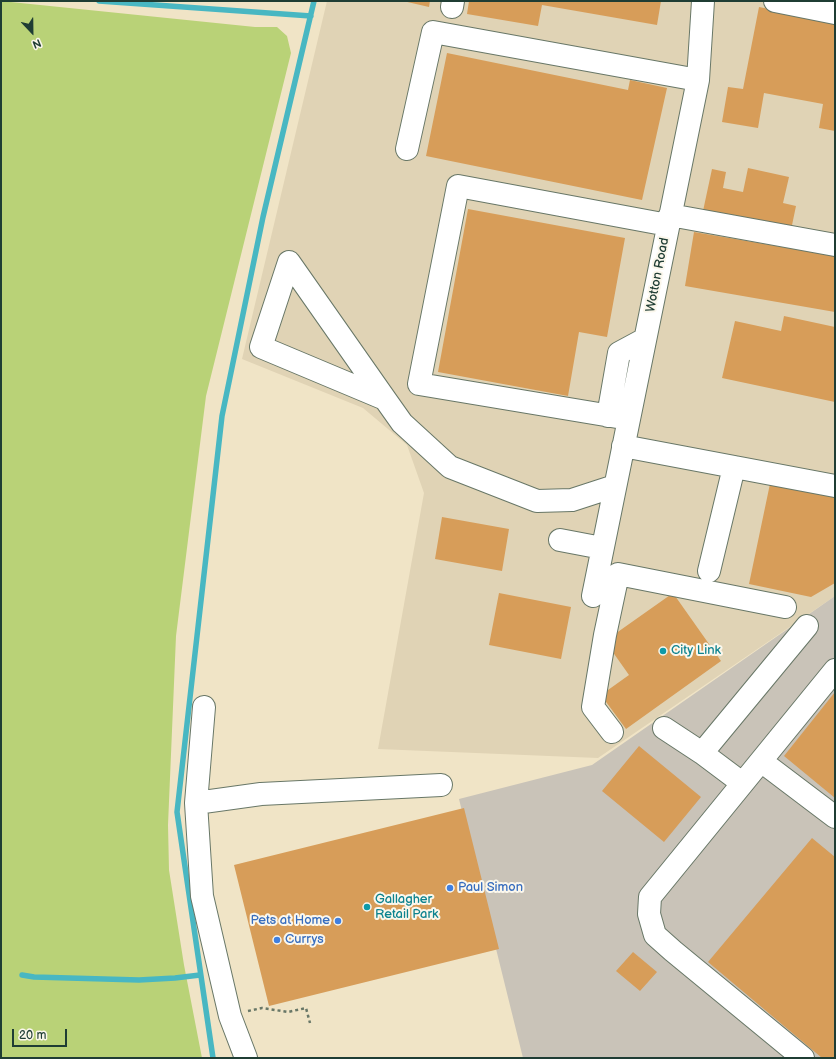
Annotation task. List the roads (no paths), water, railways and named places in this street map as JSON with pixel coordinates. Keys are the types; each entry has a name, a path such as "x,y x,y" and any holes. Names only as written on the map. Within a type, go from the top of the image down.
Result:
{"street":[{"name":"Wotton Road","path":"593,596 608,572 602,548 623,446 618,418 645,339 698,80 703,1"},
{"path":"775,1 835,13"},
{"path":"407,149 433,32 698,80"},
{"path":"618,418 419,384 458,186 835,245"},
{"path":"385,399 261,347 289,262 402,423 450,467 537,501 572,500 615,486"},
{"path":"623,446 835,486"},
{"path":"709,571 734,466"},
{"path":"560,540 602,548"},
{"path":"612,732 593,707 605,635 608,572 785,607"},
{"path":"702,753 807,626"},
{"path":"803,1058 672,951 655,935 649,914 650,897 835,670"},
{"path":"204,707 196,803 202,896 230,1016 246,1058"},
{"path":"664,728 702,753 742,784"},
{"path":"761,761 835,817"},
{"path":"196,803 261,794 441,785"}],"waterway":[{"path":"99,1 311,16"},
{"path":"213,1058 177,812 222,416 263,217 314,1"},
{"path":"22,975 34,977 139,980 200,975"}],"place":[{"name":"City Link","path":"663,651"},
{"name":"Paul Simon","path":"450,888"},
{"name":"Gallagher Retail Park","path":"367,907"},
{"name":"Pets at Home","path":"338,921"},
{"name":"Currys","path":"277,940"}]}
